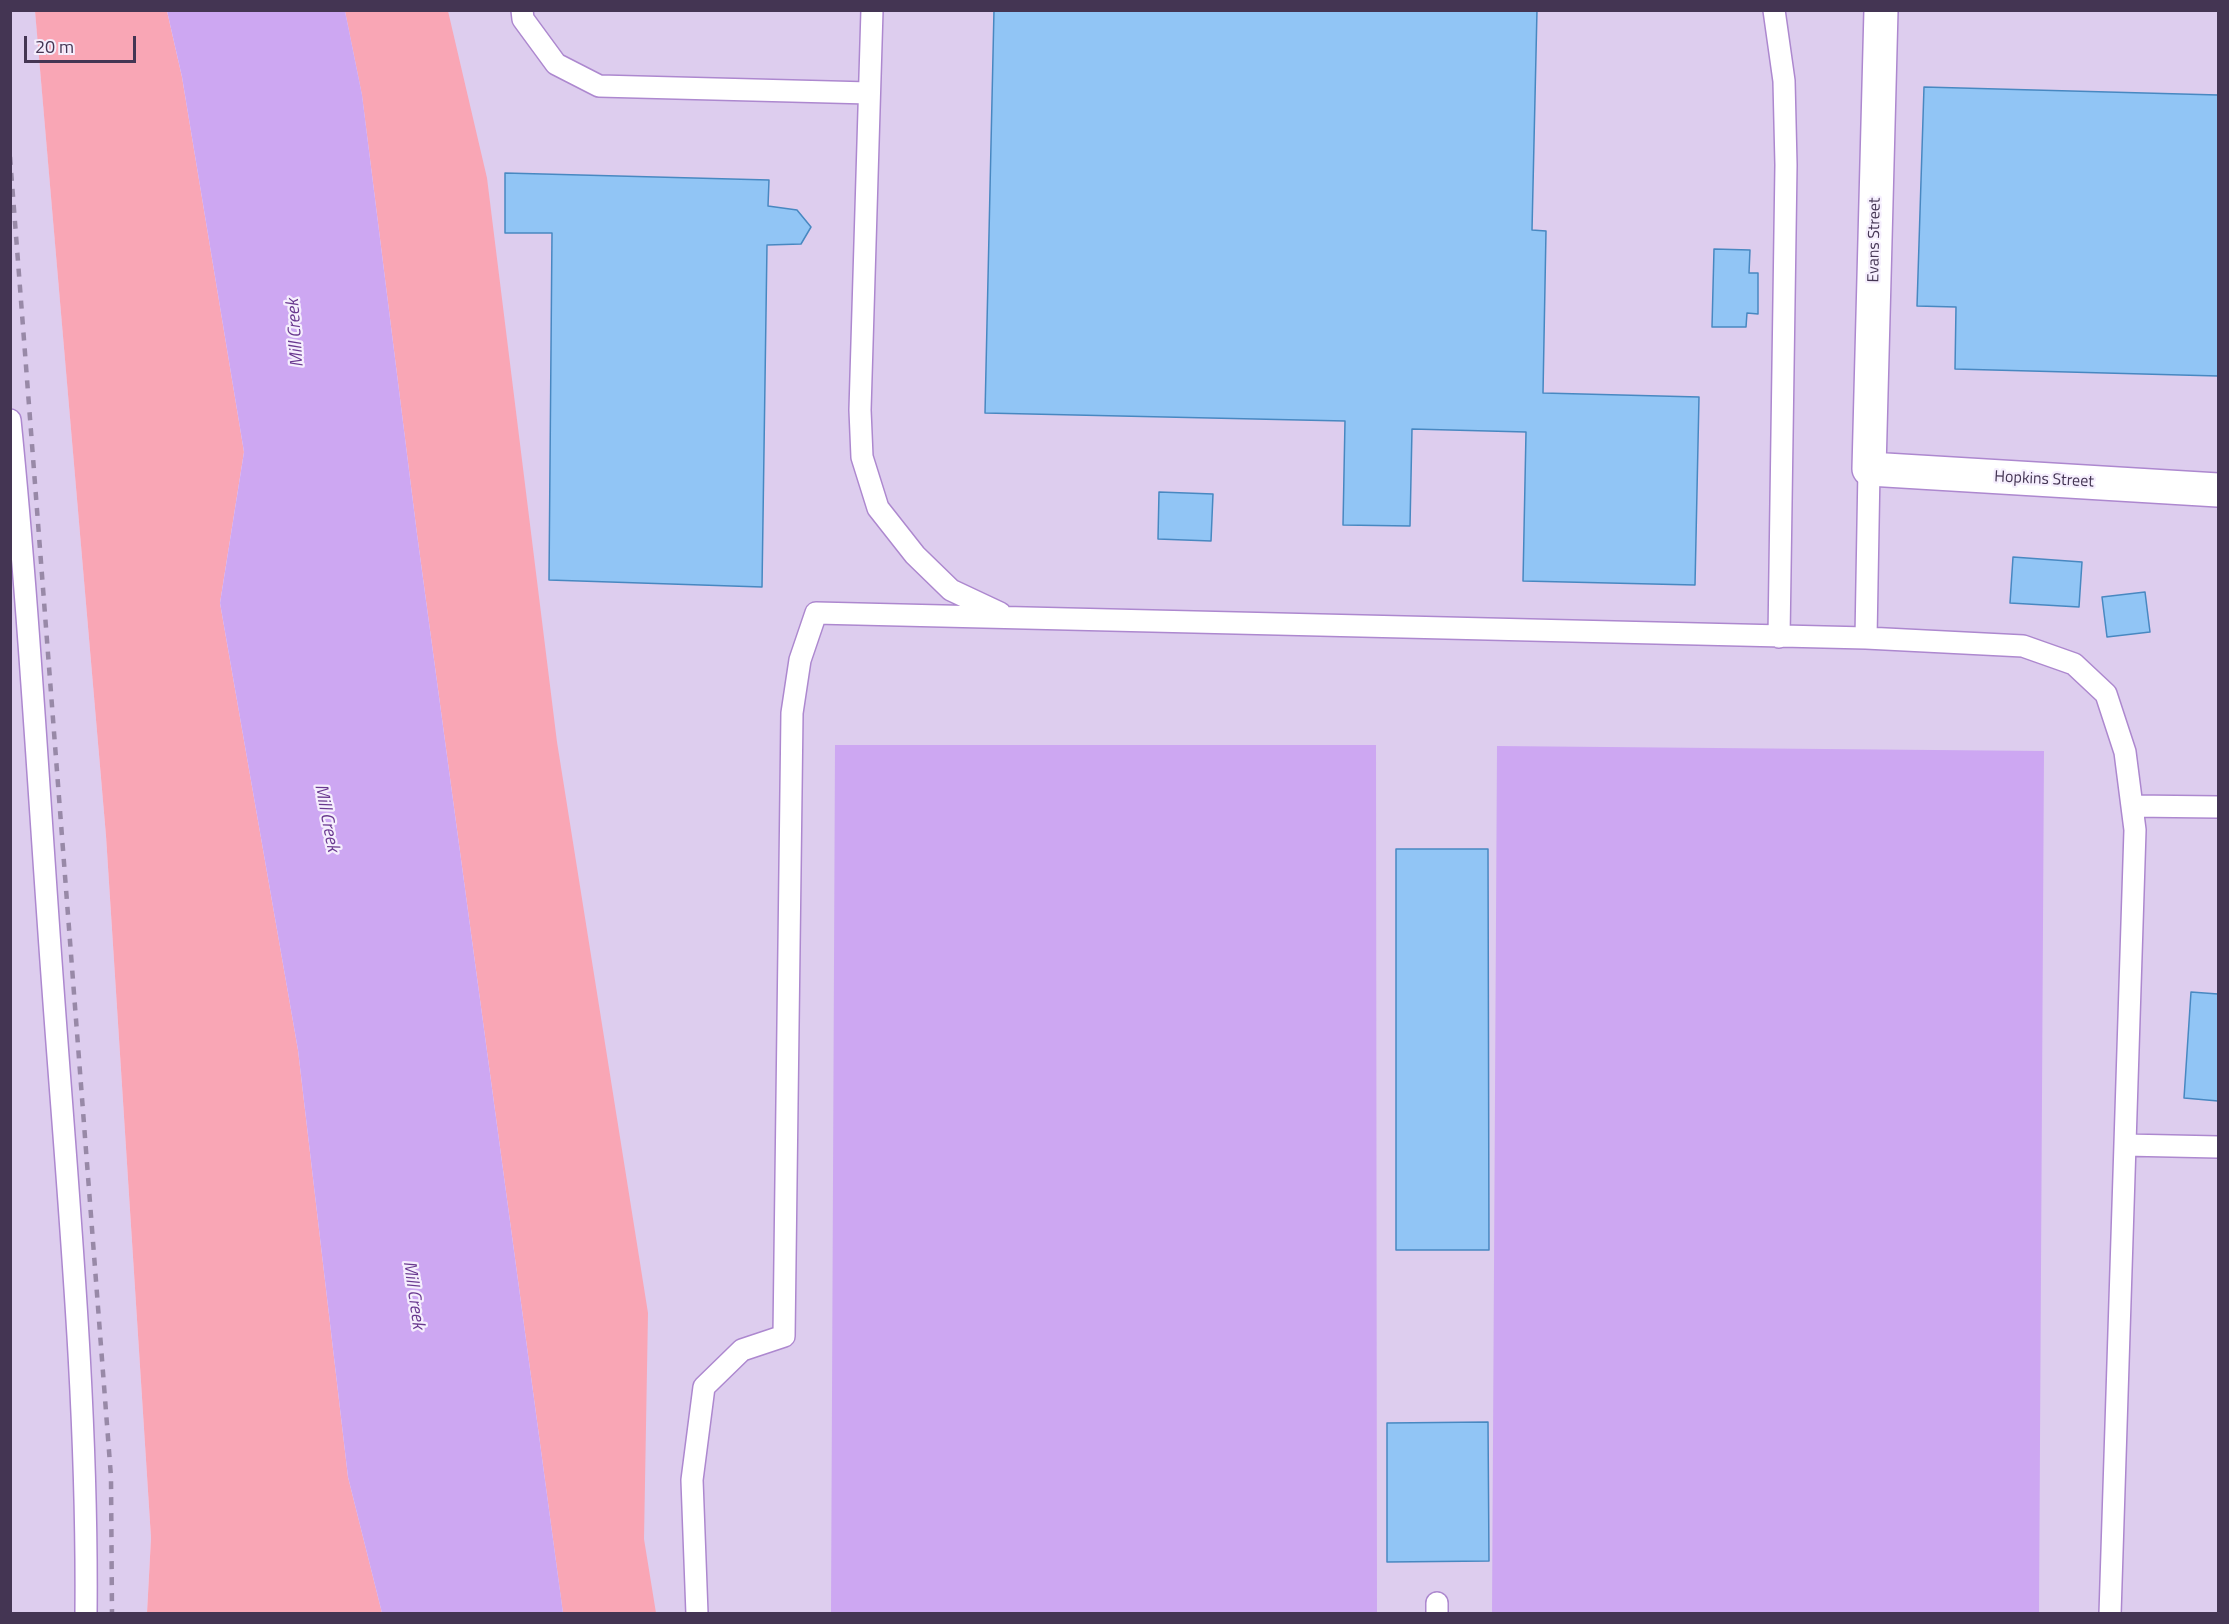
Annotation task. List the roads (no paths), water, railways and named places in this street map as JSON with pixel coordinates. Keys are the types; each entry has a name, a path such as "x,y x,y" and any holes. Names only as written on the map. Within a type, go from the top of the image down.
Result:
{"street":[{"name":"Evans Street","path":"1869,469 1881,10"},
{"name":"Hopkins Street","path":"1869,469 2218,490"}],"lane":[{"path":"872,10 860,410 862,457 878,508 915,555 951,590 1009,617"},
{"path":"1774,10 1784,81 1786,165 1779,636"},
{"path":"520,13 556,64 599,86 869,93"},
{"path":"10,420 37,740 77,1314 85,1500 86,1614"},
{"path":"1866,638 1869,469"},
{"path":"697,1614 692,1480 704,1387 742,1350 784,1336 792,713 800,660 816,613 1866,638 2023,646 2074,664 2106,694 2125,752 2134,830 2110,1614"},
{"path":"2132,806 2218,807"},
{"path":"2125,1145 2218,1147"}],"water":[{"name":"Mill Creek","path":"167,11 345,11 362,95 417,534 563,1613 382,1613 348,1477 298,1050 220,603 244,452 182,77"},
{"path":"835,745 1376,745 1377,1613 831,1613"},
{"path":"1497,746 2044,751 2039,1613 1492,1613"}],"railway":[{"path":"10,157 111,1477 112,1614"}]}
